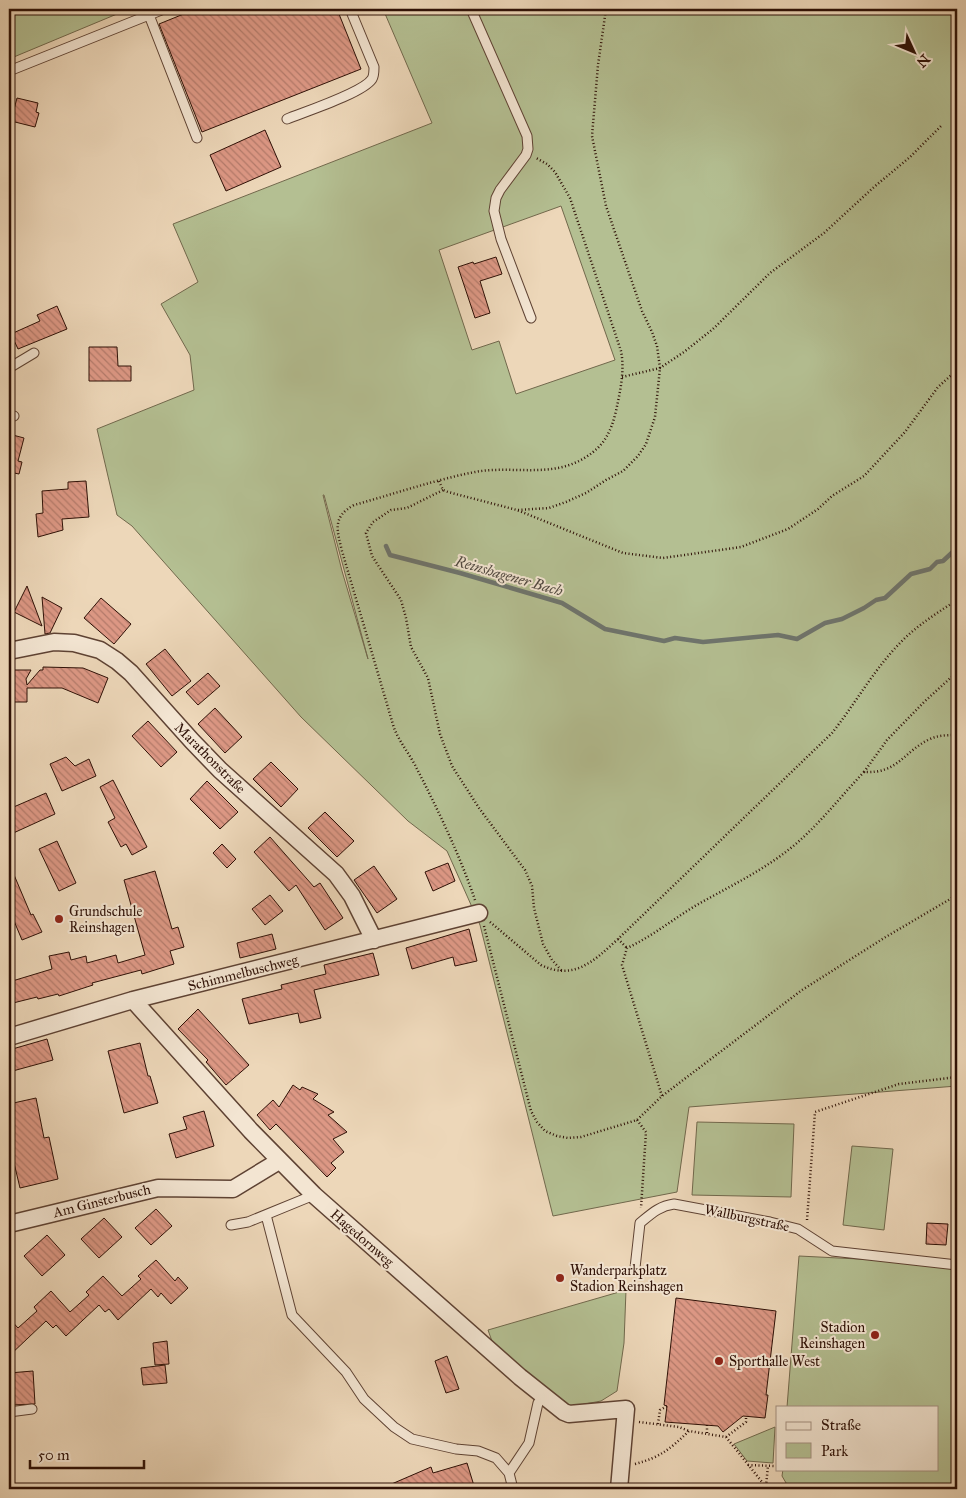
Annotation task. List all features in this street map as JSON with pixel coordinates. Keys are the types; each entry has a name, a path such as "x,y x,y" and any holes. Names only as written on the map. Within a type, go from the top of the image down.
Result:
{"street":[{"name":"Marathonstraße","path":"9,651 54,642 74,643 100,650 117,661 132,673 220,770 345,883 374,940"},
{"name":"Schimmelbuschweg","path":"9,1037 133,1000 479,913"},
{"name":"Hagedornweg","path":"133,1000 279,1161 314,1195 543,1396 569,1414 626,1415"},
{"name":"Am Ginsterbusch","path":"9,1224 158,1188 233,1189 279,1161"},
{"path":"619,1489 626,1415"}],"lane":[{"path":"9,70 164,9"},
{"path":"287,119 352,92 367,84 373,77 374,67 350,9"},
{"path":"472,9 527,136 528,149 526,155 500,190 496,198 494,211 501,239 531,318"},
{"path":"149,15 197,138"},
{"path":"9,368 34,353"},
{"path":"231,1225 248,1222 314,1195"},
{"name":"Wallburgstraße","path":"640,1224 652,1213 664,1206 674,1204 798,1229 832,1251 957,1266"},
{"path":"266,1214 292,1316 346,1372 364,1399 394,1426 412,1439 456,1449 478,1451 496,1458 509,1473 513,1489"},
{"path":"635,1268 640,1224"},
{"path":"509,1473 529,1443 538,1403 543,1396"},
{"path":"9,1412 32,1409"}],"path":[{"path":"518,510 549,508 566,502 594,489 623,471 638,456 651,432 656,410 660,368 657,346 642,311 606,206 592,136 598,64 606,9"},
{"path":"622,377 660,368 675,359 713,329 770,273 824,233 910,157 942,125"},
{"path":"526,155 540,160 551,168 570,198 621,351 623,359 622,377 609,435 599,448 578,463 563,468 548,470 489,470 439,481 354,505 342,513 337,525 342,551 394,728 414,764 468,879 485,928 531,1112 546,1131 568,1138 581,1137 637,1120 662,1096 802,990 957,895"},
{"path":"563,972 552,960 543,944 534,908 532,886 525,870 479,808 452,766 440,734 428,678 410,647 406,618 401,600 372,556 366,533 373,522 391,510 407,508 443,490 518,510 623,553 663,558 741,546 788,529 818,509 832,496 864,476 905,432 938,387 957,370"},
{"path":"439,481 443,490"},
{"path":"479,913 541,965 551,970 563,972 580,969 618,939 832,733 853,706 872,675 901,642 921,625 957,600"},
{"path":"662,1096 622,965 627,948 642,941 698,905 746,878 780,856 806,835 864,772 887,740 957,672"},
{"path":"864,772 875,773 890,768 900,763 929,740 940,736 957,735"},
{"path":"618,939 627,948"},
{"path":"806,1234 814,1112 899,1084 957,1077"},
{"path":"637,1120 646,1132 640,1224"},
{"path":"658,1424 660,1410 667,1406"},
{"path":"626,1415 658,1424 680,1427 689,1431 726,1437 766,1488"},
{"path":"726,1437 746,1422 746,1416"},
{"path":"707,1425 707,1433"},
{"path":"621,1468 653,1459 668,1450 689,1431"},
{"path":"748,1465 775,1466"},
{"path":"766,1488 768,1466"}],"green space":[{"path":"9,9 129,9 9,59"},
{"path":"383,9 957,9 957,1086 689,1107 677,1192 553,1216 480,925 447,851 408,821 301,717 132,526 117,515 97,429 194,390 190,355 161,304 198,282 173,224 432,123","holes":["561,206 615,360 516,394 499,341 472,350 439,250","324,495 368,659 342,571"]},
{"path":"697,1122 794,1124 791,1197 692,1195"},
{"path":"852,1146 893,1149 884,1230 843,1225"},
{"name":"Stadion Reinshagen","path":"799,1256 957,1264 957,1489 789,1488 782,1476 783,1470 938,1470 938,1406 787,1406"},
{"path":"626,1290 624,1343 617,1391 601,1401 569,1407 493,1344 488,1330"},
{"path":"775,1427 773,1463 747,1461 734,1444"}],"building":[{"path":"196,9 337,9 361,69 202,132 159,24"},
{"path":"17,98 38,103 36,112 39,113 35,127 11,121"},
{"path":"265,130 281,167 226,191 210,155"},
{"path":"496,257 502,274 480,281 490,313 475,318 458,267"},
{"path":"57,306 67,329 18,349 11,334 40,321 37,315"},
{"path":"89,347 117,347 118,366 131,366 131,381 89,381"},
{"path":"9,434 24,438 18,461 22,462 19,474 14,473 12,479 9,479"},
{"path":"86,481 89,517 62,519 63,530 38,537 36,514 43,513 42,491 68,489 68,482"},
{"path":"27,586 42,626 14,612"},
{"path":"42,597 62,608 50,633 45,634"},
{"path":"101,598 131,624 114,644 84,618"},
{"path":"165,649 191,681 172,696 146,664"},
{"path":"43,667 83,668 108,678 98,703 62,688 27,688 27,702 9,702 9,670 31,670 26,679 27,685 40,670 43,670"},
{"path":"208,673 220,686 198,705 186,692"},
{"path":"215,708 242,737 225,753 198,724"},
{"path":"148,721 177,752 161,767 132,736"},
{"path":"66,757 75,766 89,759 96,776 62,791 50,764"},
{"path":"271,762 298,789 281,807 253,779"},
{"path":"113,780 147,847 132,855 126,844 121,847 108,822 115,818 100,787"},
{"path":"207,781 238,812 220,829 190,799"},
{"path":"46,793 55,814 9,835 9,809"},
{"path":"325,812 354,841 337,857 308,828"},
{"path":"270,837 314,887 320,883 343,918 325,930 296,885 289,891 254,852"},
{"path":"57,841 76,883 59,891 39,849"},
{"path":"222,844 236,859 227,868 213,853"},
{"path":"9,863 31,915 33,914 42,932 22,940 9,909"},
{"path":"448,863 455,881 433,891 425,872"},
{"path":"374,866 397,899 377,913 354,880"},
{"path":"155,871 172,929 178,927 184,947 170,951 174,964 142,974 141,970 92,983 93,985 59,996 58,994 38,999 37,997 9,1004 9,982 52,969 49,956 69,952 71,960 86,956 87,963 116,955 118,963 145,955 124,880"},
{"path":"270,895 283,911 265,925 252,909"},
{"path":"469,929 477,961 455,966 453,957 412,969 406,948"},
{"path":"272,934 276,949 240,958 237,943"},
{"path":"373,953 379,975 314,990 321,1018 300,1023 298,1013 249,1024 242,999 282,989 281,985 326,974 324,965"},
{"path":"198,1009 249,1065 226,1085 206,1062 208,1060 178,1029"},
{"path":"47,1039 53,1060 9,1072 9,1050"},
{"path":"140,1043 148,1076 150,1076 158,1103 124,1113 108,1051"},
{"path":"293,1085 300,1090 302,1087 318,1094 313,1099 334,1112 328,1115 347,1132 333,1139 344,1152 331,1163 336,1168 327,1177 276,1124 270,1130 257,1115 273,1100 279,1107"},
{"path":"36,1098 44,1138 49,1137 58,1179 20,1188 10,1146 13,1145 9,1125 9,1104"},
{"path":"204,1111 214,1146 176,1158 169,1134 187,1129 183,1117"},
{"path":"156,1209 172,1226 151,1245 135,1228"},
{"path":"104,1218 122,1237 99,1258 81,1239"},
{"path":"927,1223 948,1224 946,1245 926,1244"},
{"path":"47,1235 65,1255 42,1276 24,1256"},
{"path":"156,1260 175,1281 178,1277 188,1288 171,1304 161,1293 158,1297 151,1289 118,1320 109,1309 105,1312 99,1305 66,1336 56,1325 53,1328 46,1321 9,1356 9,1318 18,1328 37,1311 34,1307 51,1291 70,1312 89,1295 86,1292 103,1276 122,1296 141,1279 138,1276"},
{"name":"Sporthalle West","path":"676,1298 776,1311 765,1418 743,1416 723,1432 718,1426 665,1422 667,1406 664,1405"},
{"path":"167,1341 169,1364 155,1365 153,1343"},
{"path":"447,1356 459,1389 446,1393 435,1361"},
{"path":"165,1365 167,1383 143,1385 141,1368"},
{"path":"33,1371 35,1404 12,1405 12,1399 9,1399 9,1373"},
{"path":"467,1463 475,1489 380,1489 431,1467 433,1473"}],"waterway":[{"name":"Reinshagener Bach","path":"386,546 390,555 562,603 605,629 664,641 675,638 703,642 778,635 797,639 825,623 842,619 876,600 885,598 911,574 930,569 937,562 943,561 957,548"}],"place":[{"name":"Grundschule Reinshagen","path":"59,919"},
{"name":"Wanderparkplatz Stadion Reinshagen","path":"560,1278"},
{"name":"Stadion Reinshagen","path":"875,1335"},
{"name":"Sporthalle West","path":"719,1361"}]}
